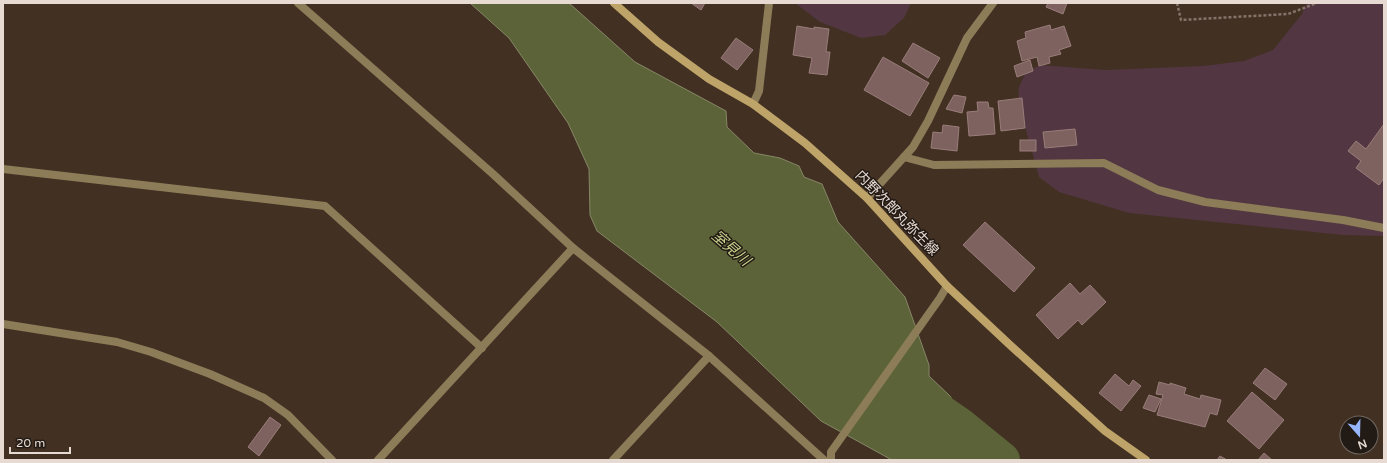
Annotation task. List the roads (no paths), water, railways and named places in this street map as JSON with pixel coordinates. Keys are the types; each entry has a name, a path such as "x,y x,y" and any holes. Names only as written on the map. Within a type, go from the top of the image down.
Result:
{"main road":[{"name":"内野次郎丸弥生線","path":"614,3 658,42 709,79 753,104 805,143 867,198 947,286 1010,345 1105,431 1146,460"}],"street":[{"path":"298,3 493,174 573,248 709,356 824,460"},
{"path":"753,104 759,91 769,3"},
{"path":"867,198 913,147 928,121 967,38 994,3"},
{"path":"904,157 934,165 1104,163 1158,190 1205,202 1343,220 1384,228"},
{"path":"3,169 325,206 482,348"},
{"path":"378,460 573,248"},
{"path":"831,456 947,286"},
{"path":"3,324 116,342 151,352 210,374 264,398 288,415 332,460"},
{"path":"613,460 709,356"}],"water":[{"path":"470,3 569,3 635,62 726,111 727,127 754,153 780,158 799,166 804,177 822,184 838,222 905,297 929,365 929,376 950,396 966,422 980,458 988,460 892,460 821,421 717,322 597,231 590,215 589,169 568,123 509,38"}],"waterway":[{"name":"室見川","path":"930,405 959,425 1002,460"}]}
